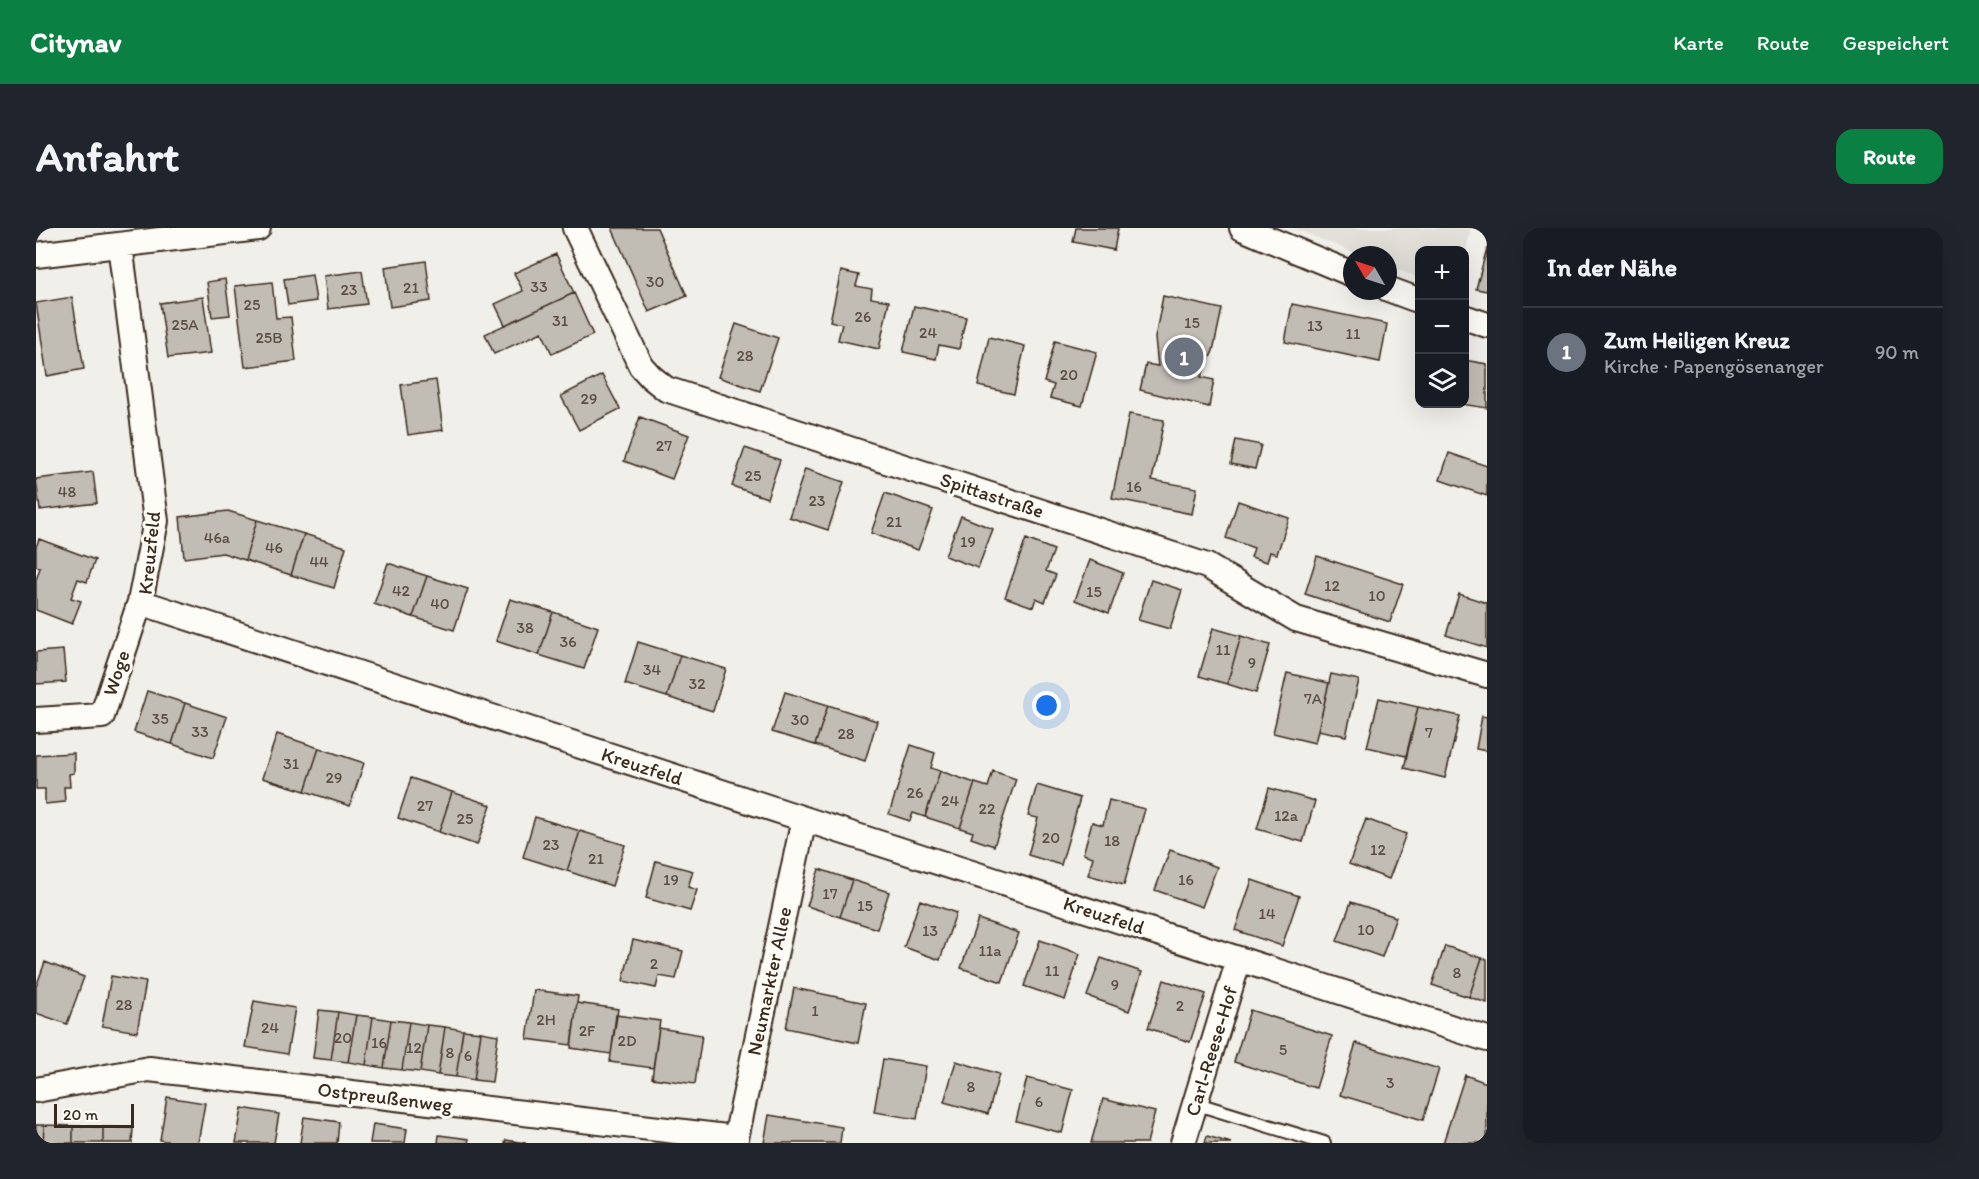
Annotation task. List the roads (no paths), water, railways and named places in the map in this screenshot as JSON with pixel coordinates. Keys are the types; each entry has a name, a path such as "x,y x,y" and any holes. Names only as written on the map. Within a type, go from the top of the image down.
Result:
{"street":[{"path":"36,255 258,228"},
{"name":"Spittastraße","path":"575,228 641,366 666,389 1207,566 1296,619 1487,675"},
{"path":"1242,228 1343,270"},
{"name":"Kreuzfeld","path":"120,245 156,521 140,602 1487,1039"},
{"path":"1397,293 1416,300"},
{"path":"1469,319 1487,325"},
{"name":"Woge","path":"36,720 102,716 140,602"},
{"name":"Neumarkter Allee","path":"735,1141 804,819"},
{"name":"Carl-Reese-Hof","path":"1183,1143 1239,959"},
{"name":"Ostpreußenweg","path":"36,1090 149,1069 735,1141"}],"lane":[{"path":"1194,1103 1324,1143"}],"place":[{"name":"Zum Heiligen Kreuz","path":"1184,357"}]}
